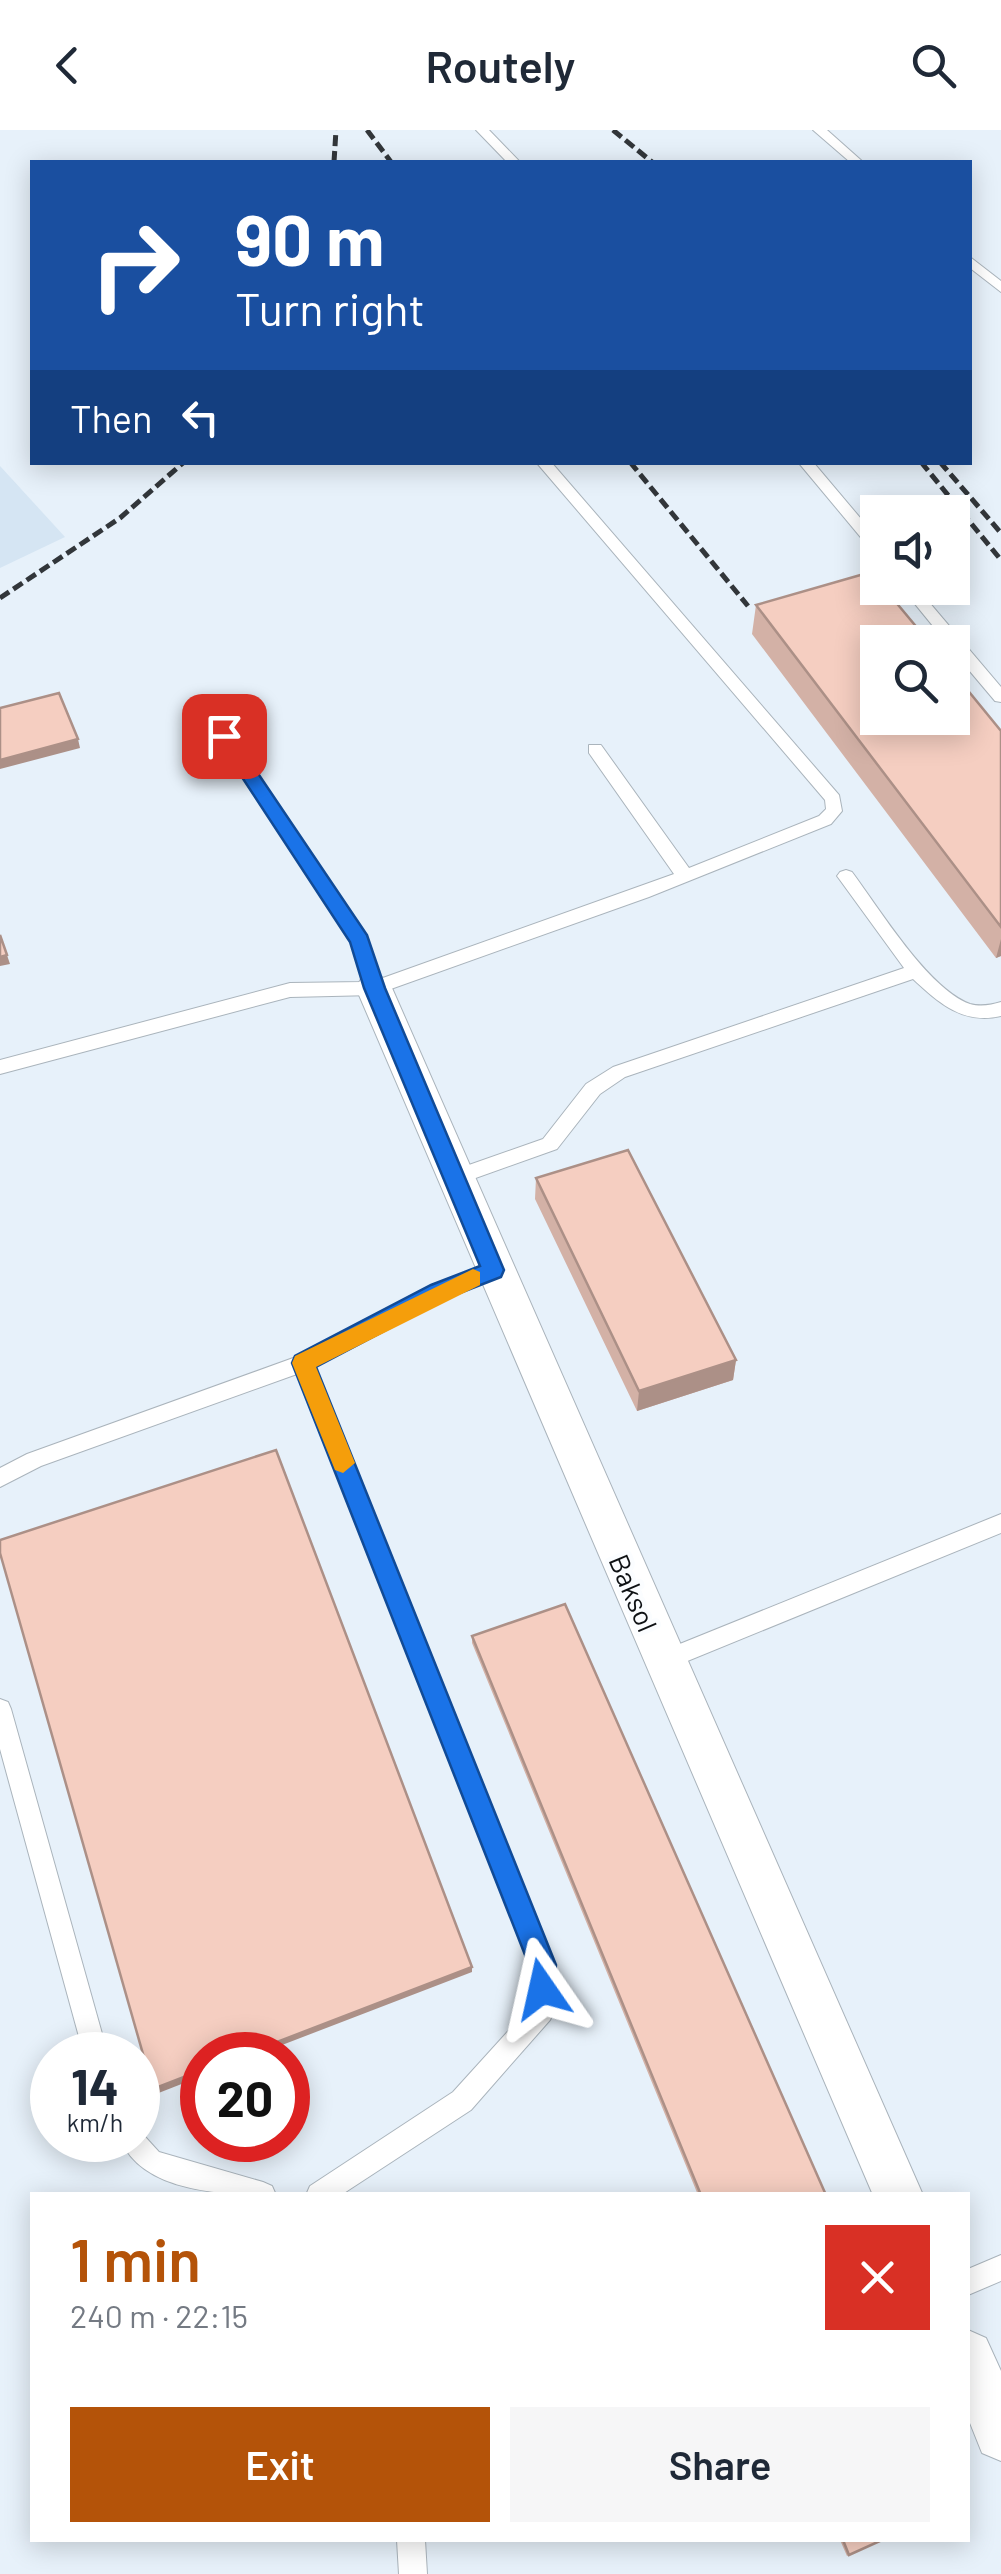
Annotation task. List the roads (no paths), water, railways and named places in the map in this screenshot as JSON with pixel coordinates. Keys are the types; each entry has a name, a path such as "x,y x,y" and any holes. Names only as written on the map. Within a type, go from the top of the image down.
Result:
{"street":[{"name":"Baksol","path":"374,988 493,1270 897,2192"},
{"path":"970,2361 1001,2434"}],"lane":[{"path":"482,130 512,160"},
{"path":"820,130 855,160"},
{"path":"972,263 1001,288"},
{"path":"0,1067 290,990 374,988 686,876 825,820 834,811 833,798 546,465"},
{"path":"807,465 860,528"},
{"path":"924,605 1001,697"},
{"path":"204,707 360,940 374,988"},
{"path":"596,750 686,876"},
{"path":"846,876 916,970 953,1004 970,1013 1001,1009"},
{"path":"456,1176 550,1144 593,1090 618,1072 916,970"},
{"path":"0,1478 34,1460 303,1363 439,1291 493,1270"},
{"path":"303,1363 542,1965 542,2012 462,2101 324,2192"},
{"path":"663,1661 1001,1523"},
{"path":"0,1709 90,2032"},
{"path":"151,2162 252,2192"},
{"path":"970,2281 1001,2268"},
{"path":"411,2542 413,2574"}],"railway":[{"path":"334,160 336,130"},
{"path":"367,130 390,160"},
{"path":"613,130 650,160"},
{"path":"0,598 120,518 181,465"},
{"path":"632,465 748,606"},
{"path":"923,465 1001,560"},
{"path":"943,465 1001,533"}]}
